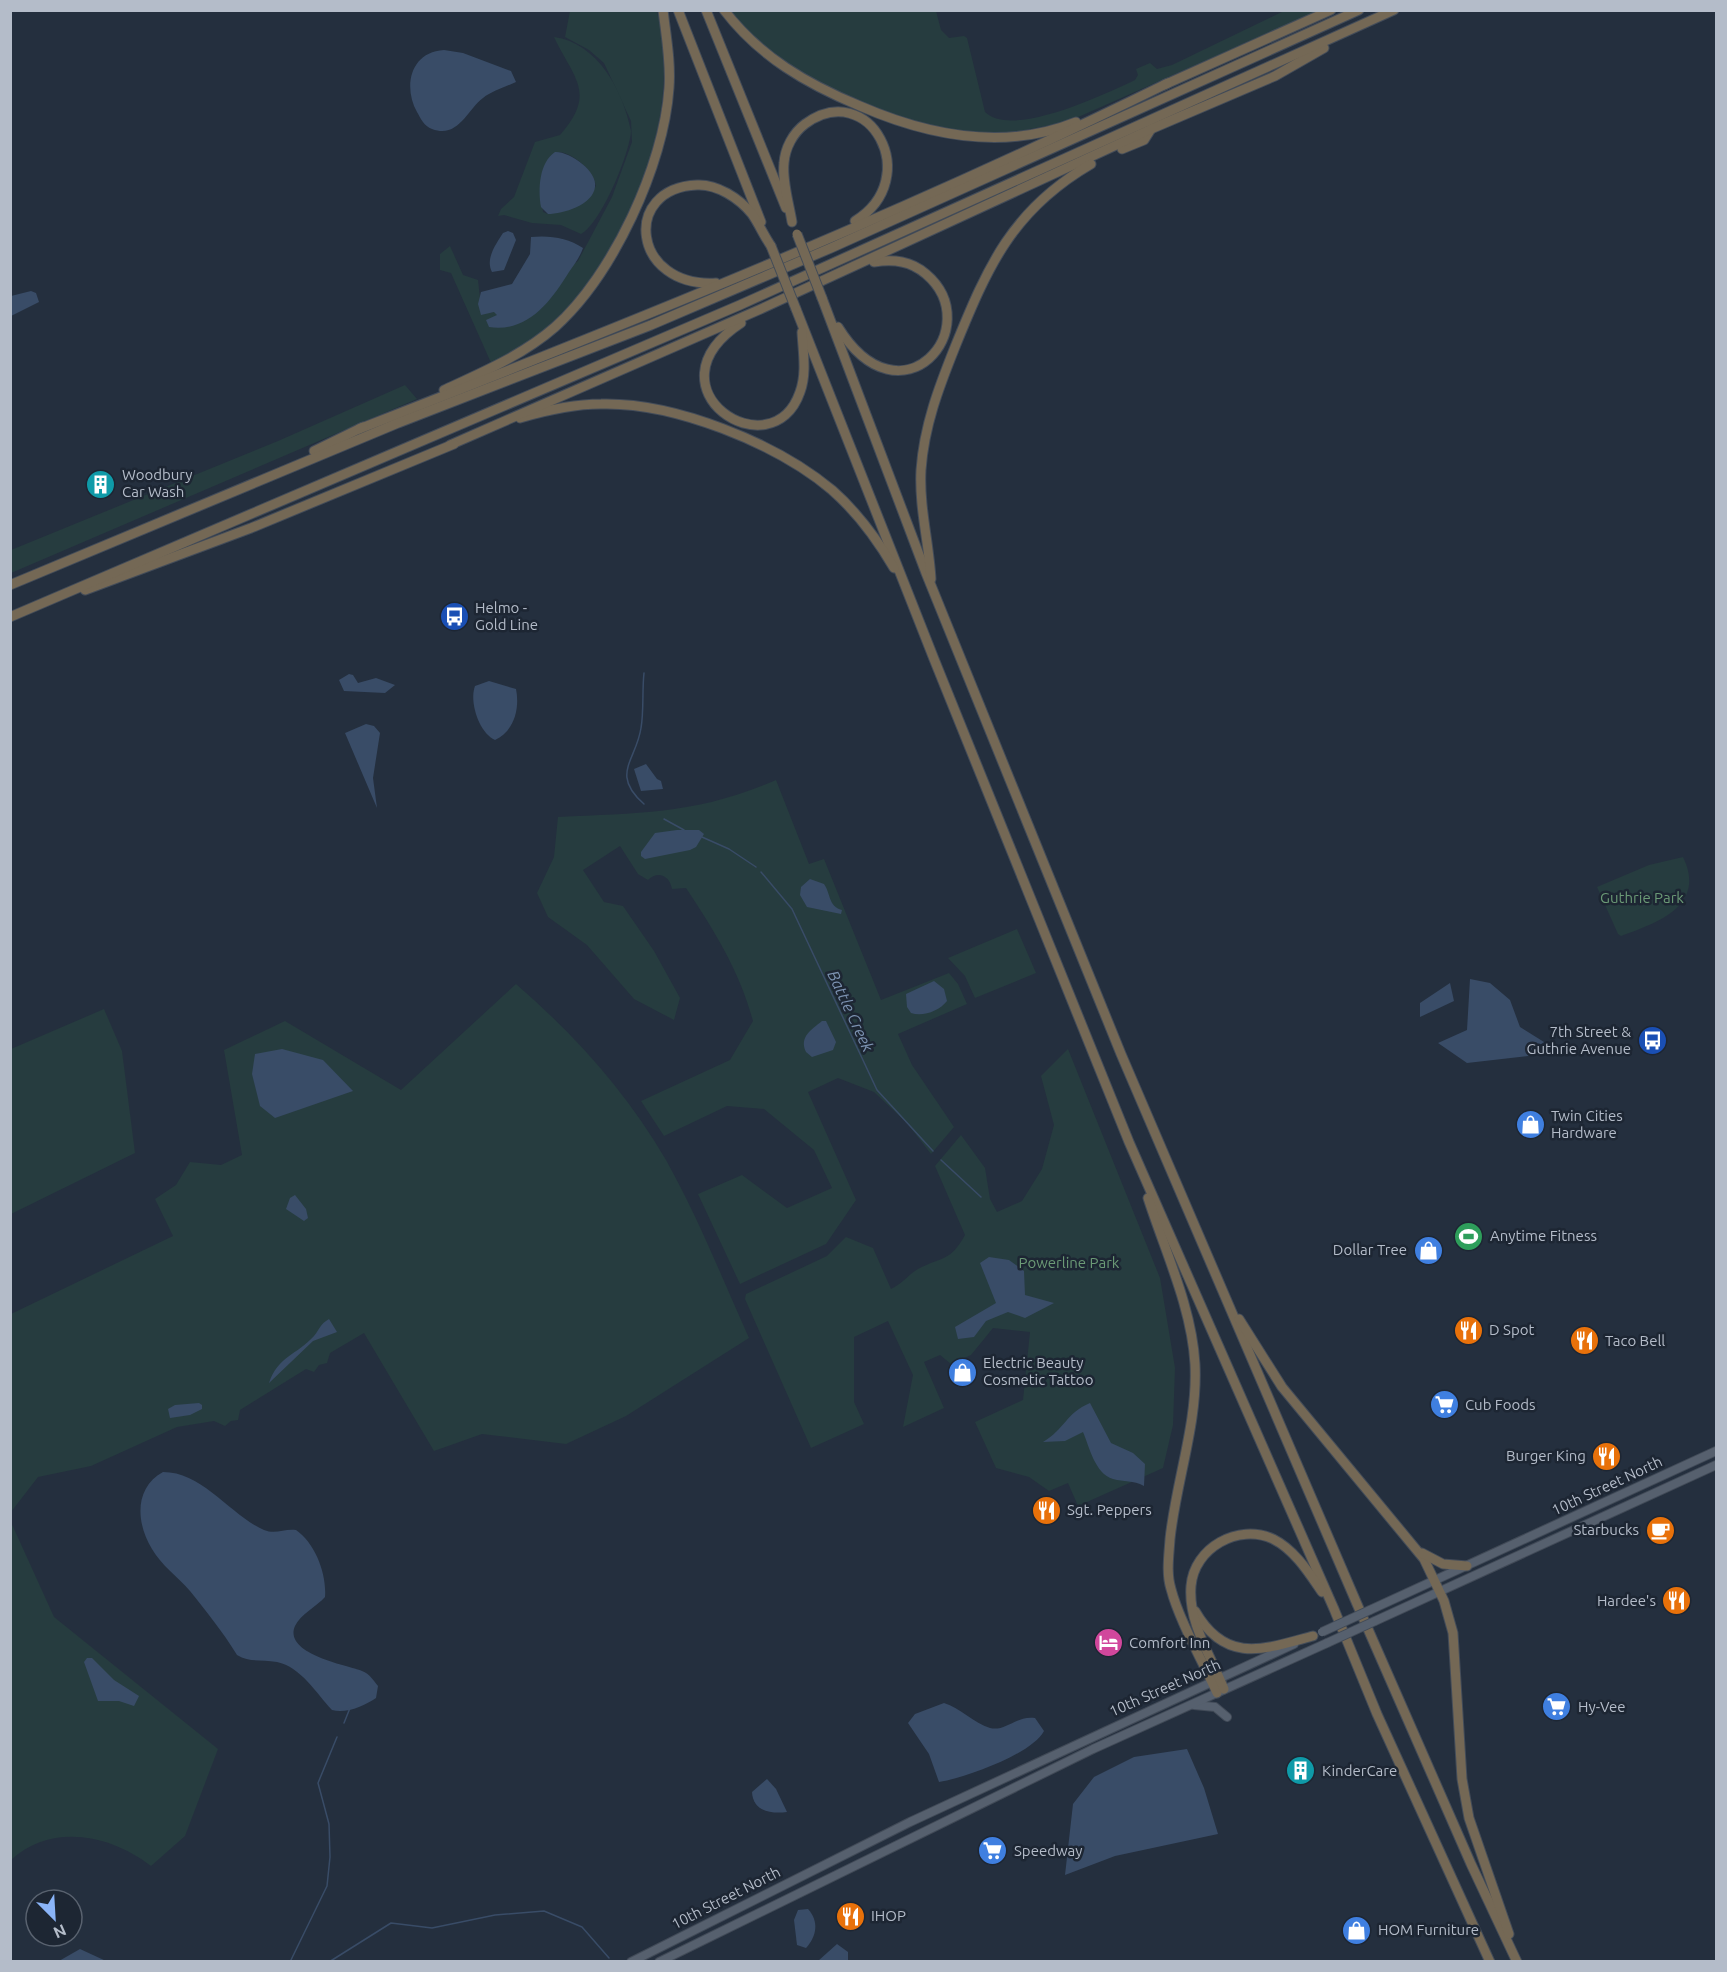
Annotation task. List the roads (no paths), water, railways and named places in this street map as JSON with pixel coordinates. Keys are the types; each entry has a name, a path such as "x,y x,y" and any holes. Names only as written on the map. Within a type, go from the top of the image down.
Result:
{"highway":[{"path":"231,491 522,351 568,315 601,273 625,231 655,158 665,122 669,75 663,10"},
{"path":"678,10 917,616 1129,1142 1334,1609 1377,1714 1490,1962"},
{"path":"706,10 826,308 932,588 1121,1054 1422,1754 1518,1962"},
{"path":"724,10 766,54 818,88 882,116 952,136 1006,137 1058,128 1168,83 1331,10"},
{"path":"10,585 398,423 651,325 831,248 1359,10"},
{"path":"10,617 825,267 1394,10"},
{"path":"450,445 763,308 1151,129 1275,76 1360,26"},
{"path":"360,429 585,341 828,238 1076,128 1168,83"},
{"path":"792,222 784,169 786,151 791,141 802,126 818,116 841,113 856,117 872,127 883,141 888,158 888,175 881,194 869,212 828,238"},
{"path":"932,588 922,504 924,445 933,404 990,265 1020,222 1049,194 1095,161 1144,140 1151,129"},
{"path":"732,279 715,283 688,282 673,276 656,261 646,241 646,228 653,207 667,192 680,186 709,184 734,198 752,214 771,246"},
{"path":"826,308 852,348 879,368 904,372 920,366 931,357 943,339 947,324 947,307 939,287 921,270 904,262 888,260 863,263"},
{"path":"763,308 726,334 715,346 708,362 705,376 709,396 718,410 736,422 756,425 772,422 786,412 797,399 804,375 802,325"},
{"path":"51,599 103,585 192,551 520,418 572,406 633,405 697,421 782,457 831,489 879,542 917,616"},
{"path":"1129,1142 1191,1337 1195,1365 1192,1410 1172,1520 1168,1565 1170,1589 1221,1691"},
{"path":"1222,1291 1282,1387 1424,1559 1440,1592 1453,1633 1462,1779 1469,1818 1518,1962"},
{"path":"1216,1680 1194,1621 1193,1576 1206,1553 1228,1538 1252,1534 1274,1540 1298,1558 1334,1609"},
{"path":"1414,1547 1443,1564 1467,1566"},
{"path":"1192,1606 1208,1631 1217,1638 1239,1648 1263,1650 1318,1634"}],"main road":[{"name":"10th Street North","path":"631,1962 910,1822 1716,1451"},
{"name":"10th Street North","path":"659,1962 808,1887 1185,1707 1716,1465"},
{"path":"1185,1707 1211,1706 1227,1717"}],"water":[{"path":"444,50 463,53 511,71 516,82 494,91 477,103 455,127 441,131 429,128 421,120 413,102 410,82 412,72 423,57"},
{"path":"555,152 568,155 581,163 592,175 595,187 589,199 583,203 569,210 548,214 541,207 540,185 543,169"},
{"path":"508,231 513,233 516,240 504,270 492,272 490,262 492,252 503,233"},
{"path":"531,237 558,238 583,248 577,261 554,294 537,313 515,325 503,328 489,327 486,320 497,315 494,312 481,315 478,304 481,292 512,284 530,254"},
{"path":"31,291 36,293 39,302 11,316 11,296"},
{"path":"349,674 353,675 358,683 376,678 395,685 385,693 344,691 339,680"},
{"path":"489,681 516,689 517,697 516,712 511,725 502,736 495,740 484,731 480,724 473,700 475,686"},
{"path":"366,724 374,726 380,733 373,778 377,808 345,733"},
{"path":"646,764 661,781 663,789 641,791 634,769"},
{"path":"699,830 704,834 696,847 690,850 645,859 641,856 641,852 655,833"},
{"path":"810,879 824,884 834,906 842,910 841,914 807,907 800,895 801,887"},
{"path":"1470,979 1490,983 1510,1000 1520,1027 1544,1042 1528,1056 1467,1063 1438,1043 1467,1030"},
{"path":"934,981 944,989 947,1001 940,1008 930,1012 911,1013 907,1007 906,994"},
{"path":"1450,983 1454,1001 1420,1017 1420,1003"},
{"path":"822,1021 826,1021 836,1042 833,1050 812,1057 804,1047 805,1038"},
{"path":"282,1049 323,1060 353,1091 275,1118 260,1106 252,1074 255,1054"},
{"path":"295,1195 306,1209 308,1218 304,1221 286,1209 290,1198"},
{"path":"989,1257 1009,1260 1024,1271 1025,1295 1054,1303 1025,1318 1008,1312 986,1321 974,1337 958,1339 955,1327 996,1303 980,1263"},
{"path":"329,1319 337,1332 313,1341 269,1383 277,1367 308,1342"},
{"path":"199,1403 202,1409 190,1415 170,1418 168,1409 175,1405"},
{"path":"1090,1403 1111,1443 1133,1453 1145,1464 1144,1486 1113,1479 1102,1472 1097,1466 1083,1432 1065,1441 1043,1442 1076,1411"},
{"path":"163,1472 177,1474 204,1486 240,1515 264,1530 273,1532 296,1530 303,1536 314,1551 322,1569 325,1597 297,1622 294,1636 298,1644 318,1657 362,1671 371,1677 378,1686 376,1698 355,1708 343,1711 332,1710 308,1682 293,1669 277,1662 251,1660 237,1655 190,1591 156,1555 147,1539 141,1517 143,1497 147,1487"},
{"path":"87,1658 92,1658 114,1680 139,1696 134,1706 119,1701 98,1701 84,1662"},
{"path":"944,1703 990,1728 1001,1728 1022,1719 1035,1718 1044,1731 1026,1748 997,1764 965,1776 939,1782 929,1754 908,1723 915,1714"},
{"path":"1187,1749 1204,1788 1218,1834 1115,1856 1065,1875 1073,1804 1094,1777 1134,1757"},
{"path":"767,1779 776,1789 787,1812 769,1812 756,1803 752,1792"},
{"path":"808,1909 814,1918 815,1928 806,1948 797,1945 794,1920 798,1910"},
{"path":"837,1944 848,1952 848,1961 818,1961"},
{"path":"80,1949 106,1961 59,1961"}],"waterway":[{"name":"Battle Creek","path":"644,673 641,728 627,775 628,784 644,804"},
{"name":"Battle Creek","path":"664,819 684,830"},
{"name":"Battle Creek","path":"702,837 729,849 756,867"},
{"name":"Battle Creek","path":"761,872 792,909 877,1090 933,1151"},
{"name":"Battle Creek","path":"941,1160 981,1197"},
{"path":"344,1723 350,1708"},
{"path":"290,1962 327,1886 330,1857 329,1824 318,1783 337,1737"},
{"path":"329,1962 391,1923 432,1928 495,1915 544,1911 582,1927 609,1958"}],"place":[{"name":"Woodbury Car Wash","path":"101,484"},
{"name":"Helmo - Gold Line","path":"454,617"},
{"name":"7th Street & Guthrie Avenue","path":"1652,1041"},
{"name":"Twin Cities Hardware","path":"1530,1125"},
{"name":"Anytime Fitness","path":"1469,1236"},
{"name":"Dollar Tree","path":"1428,1250"},
{"name":"D Spot","path":"1468,1330"},
{"name":"Taco Bell","path":"1584,1341"},
{"name":"Electric Beauty Cosmetic Tattoo","path":"962,1372"},
{"name":"Cub Foods","path":"1444,1405"},
{"name":"Burger King","path":"1607,1456"},
{"name":"Sgt. Peppers","path":"1046,1510"},
{"name":"Starbucks","path":"1660,1530"},
{"name":"Hardee's","path":"1677,1601"},
{"name":"Comfort Inn","path":"1108,1643"},
{"name":"Hy-Vee","path":"1557,1707"},
{"name":"KinderCare","path":"1301,1771"},
{"name":"Speedway","path":"993,1851"},
{"name":"IHOP","path":"850,1916"},
{"name":"HOM Furniture","path":"1357,1930"}],"park label":[{"name":"Guthrie Park","path":"1642,898"},
{"name":"Powerline Park","path":"1069,1263"}]}
